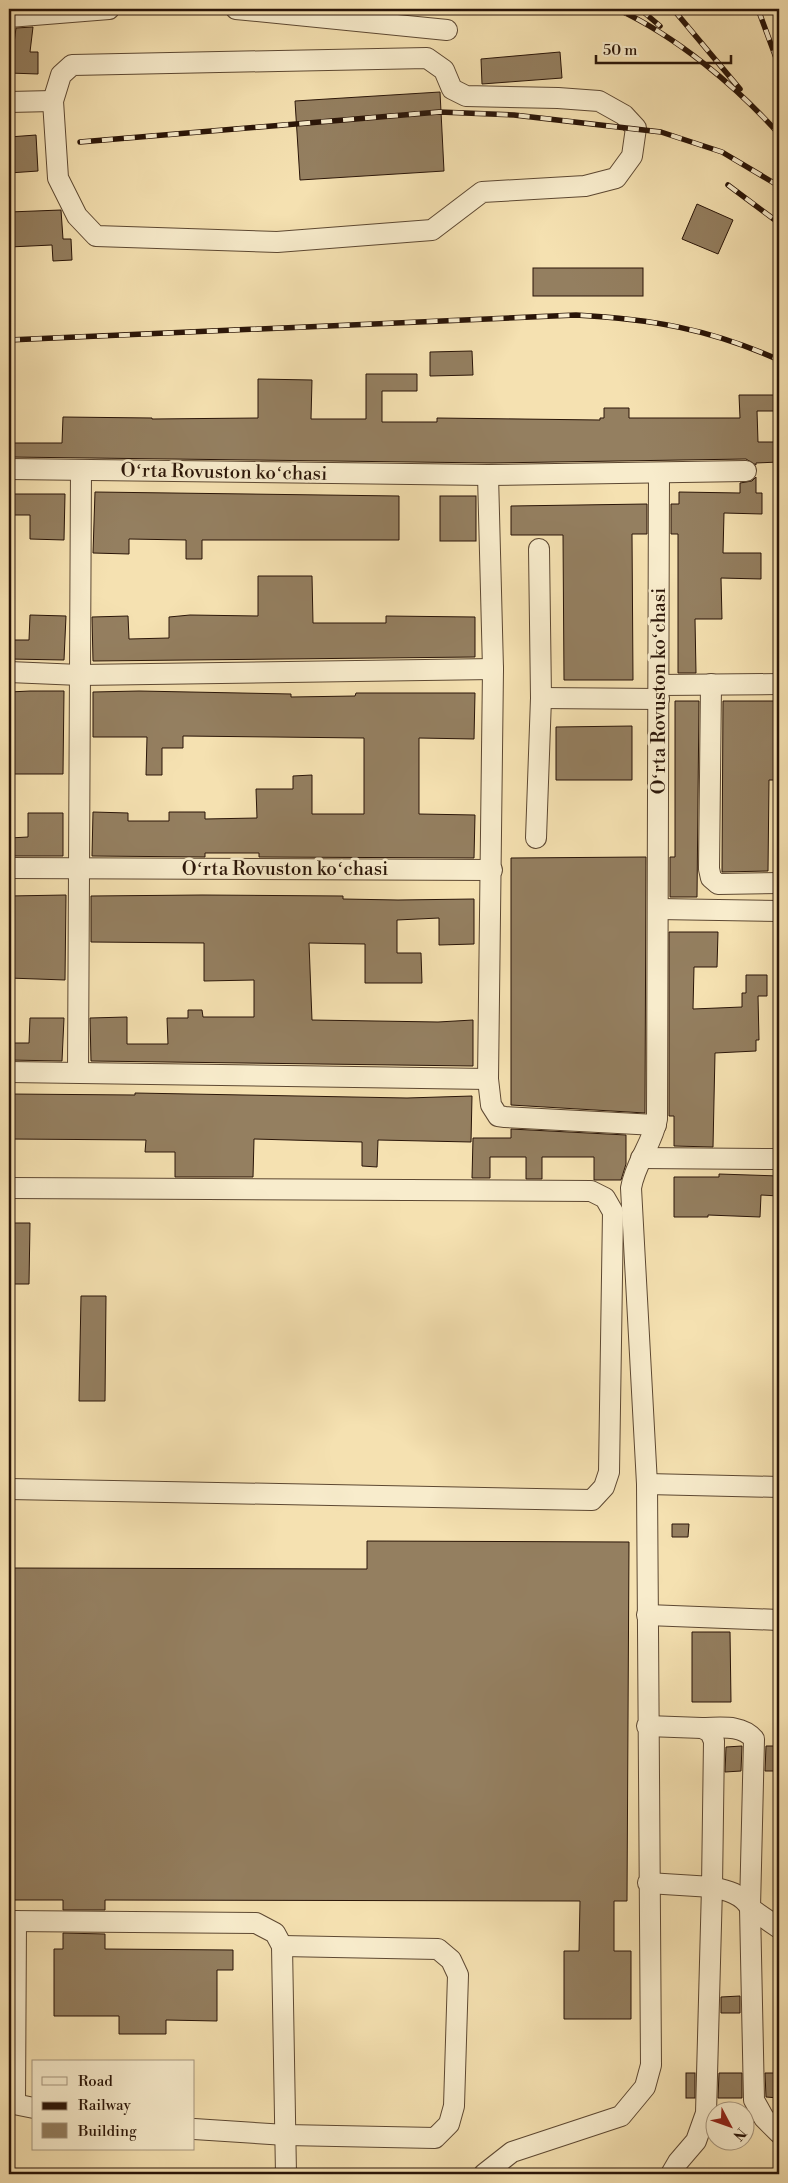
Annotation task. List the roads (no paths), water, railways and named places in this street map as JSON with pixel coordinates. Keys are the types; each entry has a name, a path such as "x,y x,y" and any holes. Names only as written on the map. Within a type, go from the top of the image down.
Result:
{"street":[{"path":"9,17 109,9"},
{"path":"236,9 448,30"},
{"path":"427,58 444,70 452,89 466,96 599,101 624,115 636,128 632,156 616,178 585,186 482,192 432,230 278,242 96,236 77,216 58,178 53,101 60,75 72,65 427,58"},
{"path":"9,102 53,101"},
{"name":"Oʻrta Rovuston koʻchasi","path":"9,469 488,475 746,471"},
{"path":"78,1072 81,470"},
{"name":"Oʻrta Rovuston koʻchasi","path":"484,2174 512,2152 622,2116 645,2087 651,2066 648,1882 647,1484 631,1188 641,1158 656,1125 659,473"},
{"path":"488,475 493,669 488,1079 490,1104 498,1116 656,1125"},
{"path":"536,838 541,698 540,549"},
{"path":"9,672 80,675 493,669"},
{"path":"711,684 709,869 711,878 718,884 779,883"},
{"path":"541,698 659,692 711,684 779,684"},
{"name":"Oʻrta Rovuston koʻchasi","path":"9,868 492,870"},
{"path":"658,909 779,911"},
{"path":"9,1072 488,1079"},
{"path":"641,1158 779,1159"},
{"path":"9,1188 591,1191 605,1198 613,1212 609,1472 604,1486 592,1500 9,1489"},
{"path":"647,1484 779,1487"},
{"path":"647,1615 779,1620"},
{"path":"647,1726 739,1729 748,1733 754,1739 750,1908 754,2100 764,2118 779,2133"},
{"path":"672,2174 678,2162 696,2140 706,2113 714,1741 710,1732 702,1728"},
{"path":"648,1882 712,1887 725,1890 742,1898 750,1908 779,1928"},
{"path":"19,2105 12,1921 256,1923 275,1934 282,1946 286,2174"},
{"path":"195,2129 286,2135 436,2138 449,2124 454,2106 458,1975 451,1960 438,1949 282,1946"}],"railway":[{"path":"617,9 661,33 704,64 744,98 779,134"},
{"path":"640,9 660,26"},
{"path":"673,9 740,89"},
{"path":"758,9 779,66"},
{"path":"80,142 439,112 514,115 661,132 722,152 779,186"},
{"path":"728,185 779,223"},
{"path":"9,340 576,315 630,319 680,327 729,340 779,360"}]}
